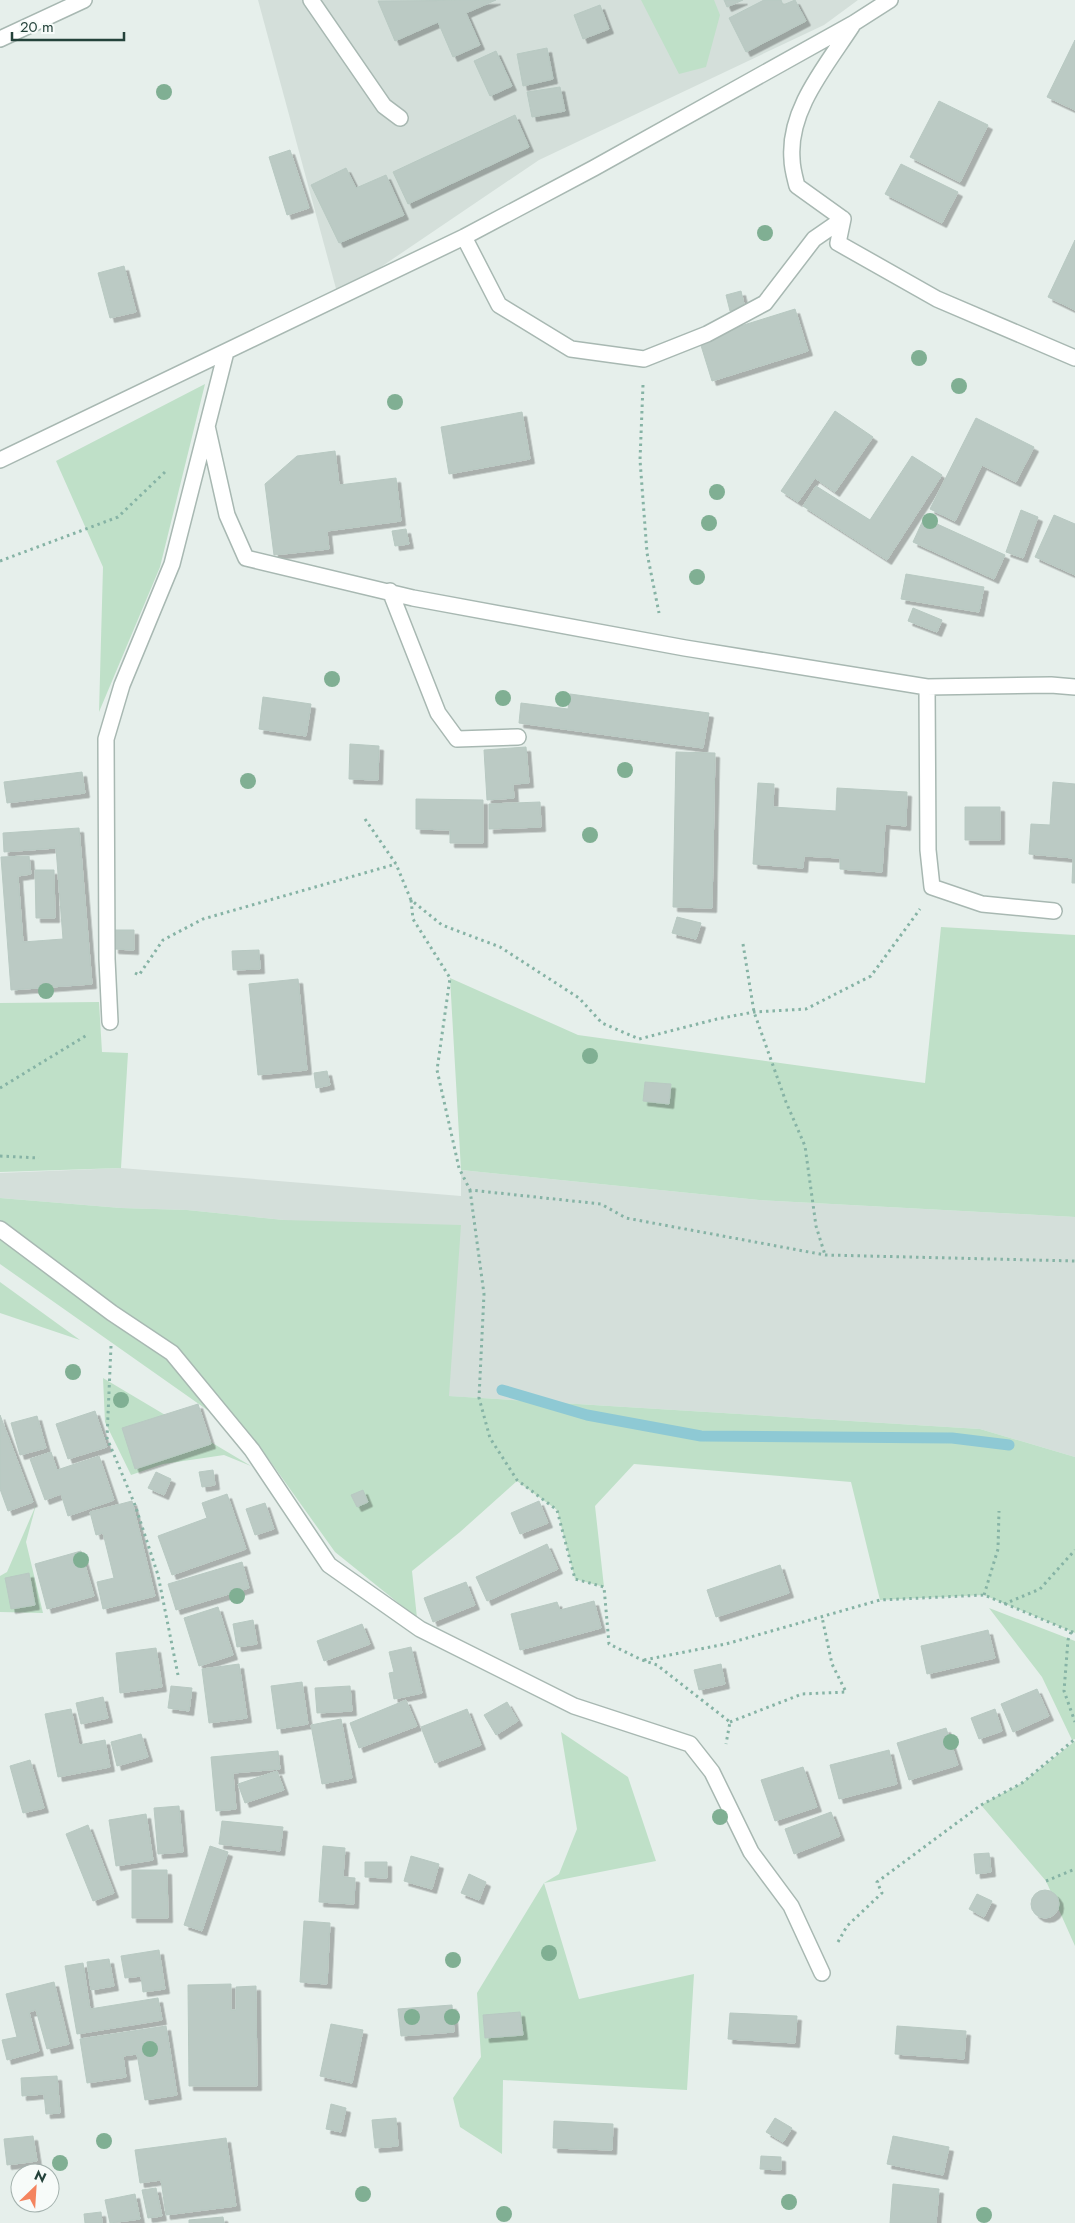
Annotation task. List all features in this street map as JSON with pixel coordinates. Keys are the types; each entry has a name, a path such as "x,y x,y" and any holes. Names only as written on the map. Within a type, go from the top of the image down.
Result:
{"street":[{"path":"0,39 84,0"},
{"path":"311,0 384,106 400,118"},
{"path":"0,460 464,237 594,168 854,23 890,0"},
{"path":"843,219 796,186 792,159 794,136 805,98 854,23"},
{"path":"843,219 838,243 937,299 1075,358"},
{"path":"464,237 499,305 571,349 644,359 707,334 765,303 814,239 843,219"},
{"path":"110,1022 107,959 106,739 122,685 172,564 226,352"},
{"path":"207,426 227,515 246,558 413,598 685,648 927,687 1075,687"},
{"path":"390,591 438,713 457,739 518,737"},
{"path":"927,687 928,850 932,887 982,904 1054,911"},
{"path":"0,1230 112,1313 172,1353 252,1450 329,1564 420,1629 574,1706 690,1744 712,1772 750,1852 791,1906 822,1973"}],"path":[{"path":"644,359 640,460 647,553 659,613"},
{"path":"0,562 118,517 169,468"},
{"path":"366,819 396,864 411,900 413,919 450,978 436,1070 459,1168 470,1190 484,1294 479,1398 490,1438 517,1480 557,1510 575,1579 604,1587 609,1644 657,1665 730,1722"},
{"path":"107,959 139,975 163,940 203,919 396,864"},
{"path":"411,900 442,925 500,947 579,998 602,1023 639,1039 717,1019 754,1012 806,1009 871,976 915,917 932,887"},
{"path":"743,944 754,1012 786,1102 805,1146 816,1226 825,1255"},
{"path":"0,1088 110,1022"},
{"path":"0,1156 39,1158"},
{"path":"470,1190 601,1204 626,1218 825,1255 1075,1261"},
{"path":"112,1313 107,1438 135,1505 158,1575 178,1675"},
{"path":"984,1595 998,1549 999,1511"},
{"path":"1004,1604 1040,1589 1075,1550"},
{"path":"642,1660 726,1644 880,1600 984,1595 1073,1633 1068,1640 1064,1691 1075,1722"},
{"path":"730,1722 802,1694 846,1692 832,1664 822,1617"},
{"path":"725,1747 730,1722"},
{"path":"822,1973 847,1926 882,1893 876,1882 981,1805 1022,1783 1075,1739"},
{"path":"1046,1881 1075,1869"}],"shaded area":[{"path":"258,0 858,0 824,25 539,160 338,296"},
{"path":"121,1168 461,1196 461,1170 759,1200 1075,1217 1075,1457 980,1429 448,1396 284,1220 187,1210 121,1208 0,1198 0,1173"}],"green space":[{"path":"641,0 714,0 720,15 706,67 679,74"},
{"path":"205,384 160,567 99,712 103,567 56,461"},
{"path":"941,927 1075,935 1075,1217 759,1200 461,1170 450,978 578,1035 925,1083"},
{"path":"99,1002 102,1052 128,1053 121,1168 0,1172 0,1003"},
{"path":"0,1198 121,1208 187,1210 284,1220 461,1225 449,1396 980,1429 1075,1457 1075,1633 984,1595 880,1600 851,1482 634,1464 595,1506 604,1587 575,1579 557,1510 517,1481 460,1532 412,1571 417,1618 335,1552 260,1447 0,1264"},
{"path":"0,1282 80,1340 0,1313"},
{"path":"103,1378 251,1466 224,1455 163,1464 131,1475 105,1422"},
{"path":"36,1505 26,1542 43,1613 0,1612 0,1576 7,1572"},
{"path":"989,1608 1075,1641 1075,1739 1072,1740 1042,1677"},
{"path":"561,1732 628,1777 656,1861 544,1883 559,1874 577,1829"},
{"path":"1075,1741 1075,1946 1046,1881 981,1805 1022,1783"},
{"path":"544,1883 579,1999 694,1974 687,2090 503,2080 502,2154 460,2127 453,2098 481,2057 477,1993"}],"building":[{"path":"496,0 466,13 480,45 453,57 438,22 395,41 378,1"},
{"path":"724,0 743,0 727,7"},
{"path":"764,0 781,0 783,5 795,0 806,21 746,52 729,18"},
{"path":"600,5 609,29 583,39 574,15"},
{"path":"1075,40 1075,110 1047,97"},
{"path":"547,48 553,79 523,86 517,54"},
{"path":"496,51 512,86 490,96 474,61"},
{"path":"560,87 565,111 532,117 527,92"},
{"path":"939,101 988,125 960,182 910,157"},
{"path":"515,115 529,147 408,204 393,172"},
{"path":"290,150 309,208 287,215 269,157"},
{"path":"901,164 958,192 942,223 885,194"},
{"path":"346,168 356,188 386,175 404,215 339,243 311,185"},
{"path":"1075,240 1075,310 1048,297"},
{"path":"124,266 136,312 110,318 98,273"},
{"path":"741,291 745,308 730,311 726,295"},
{"path":"795,309 808,351 712,381 699,339"},
{"path":"835,411 873,437 835,492 815,478 798,502 781,491"},
{"path":"522,412 530,459 449,474 441,427"},
{"path":"976,418 1034,447 1016,482 982,465 955,521 930,509"},
{"path":"335,451 339,485 396,478 401,521 327,531 329,549 274,555 265,484 297,456"},
{"path":"912,456 942,475 887,560 803,506 816,486 870,520"},
{"path":"1021,510 1038,517 1023,558 1006,552"},
{"path":"1054,515 1075,524 1075,575 1035,557"},
{"path":"924,518 1005,555 994,579 913,542"},
{"path":"406,529 409,544 395,546 392,531"},
{"path":"906,574 984,587 979,612 901,599"},
{"path":"913,608 942,620 937,632 908,621"},
{"path":"570,694 709,713 703,748 519,723 521,703 568,709"},
{"path":"263,697 311,704 306,736 259,729"},
{"path":"350,744 379,746 378,780 349,779"},
{"path":"526,747 529,783 513,784 514,798 487,800 484,750"},
{"path":"676,752 715,753 712,908 673,907"},
{"path":"82,772 85,793 7,803 4,782"},
{"path":"1053,782 1075,784 1075,883 1072,883 1073,858 1029,854 1031,824 1050,825"},
{"path":"758,783 774,784 773,807 836,811 837,788 907,792 906,826 885,824 882,872 840,869 840,858 804,856 803,868 753,864"},
{"path":"416,799 483,800 483,843 450,843 450,830 416,829"},
{"path":"540,802 541,827 489,829 489,804"},
{"path":"965,807 1000,807 1000,840 965,840"},
{"path":"79,828 92,984 11,990 1,857 29,856 31,874 18,876 23,942 63,939 56,848 4,852 3,833"},
{"path":"35,870 54,870 55,918 36,918"},
{"path":"677,917 701,923 696,939 672,933"},
{"path":"114,930 134,930 134,950 114,949"},
{"path":"259,950 260,969 233,970 232,951"},
{"path":"298,979 307,1070 258,1075 249,984"},
{"path":"327,1071 330,1085 316,1088 314,1073"},
{"path":"645,1082 671,1084 669,1104 643,1101"},
{"path":"198,1404 211,1444 135,1469 122,1428"},
{"path":"95,1411 107,1447 68,1459 56,1424"},
{"path":"0,1415 33,1502 8,1511 0,1489"},
{"path":"37,1416 46,1448 20,1455 11,1423"},
{"path":"51,1452 57,1470 99,1456 114,1500 68,1516 61,1494 45,1500 30,1459"},
{"path":"213,1470 215,1485 202,1487 199,1472"},
{"path":"156,1472 171,1479 164,1495 148,1488"},
{"path":"363,1490 368,1502 357,1507 351,1495"},
{"path":"227,1494 246,1549 172,1575 158,1536 207,1518 202,1503"},
{"path":"132,1501 155,1596 103,1609 97,1582 114,1578 103,1533 96,1535 90,1512"},
{"path":"539,1501 548,1523 520,1534 511,1513"},
{"path":"265,1503 274,1529 255,1535 246,1509"},
{"path":"547,1544 558,1569 487,1601 476,1577"},
{"path":"81,1551 94,1596 47,1609 35,1564"},
{"path":"242,1562 249,1588 176,1610 168,1584"},
{"path":"780,1565 789,1593 716,1617 707,1590"},
{"path":"29,1573 35,1605 11,1609 5,1578"},
{"path":"466,1582 475,1605 433,1622 424,1598"},
{"path":"594,1601 601,1628 520,1650 511,1614 557,1602 560,1610"},
{"path":"218,1607 233,1655 199,1666 184,1618"},
{"path":"253,1620 257,1644 237,1647 233,1624"},
{"path":"362,1624 370,1644 324,1661 317,1641"},
{"path":"988,1630 995,1658 927,1674 921,1646"},
{"path":"411,1647 422,1693 394,1699 389,1673 394,1672 389,1652"},
{"path":"156,1648 162,1687 120,1693 116,1653"},
{"path":"239,1664 247,1718 209,1723 202,1669"},
{"path":"721,1664 725,1684 699,1690 694,1670"},
{"path":"302,1682 308,1724 277,1729 271,1686"},
{"path":"171,1686 192,1688 189,1711 168,1708"},
{"path":"350,1686 352,1711 317,1713 315,1688"},
{"path":"1037,1689 1049,1716 1013,1732 1001,1704"},
{"path":"103,1697 108,1718 81,1724 76,1703"},
{"path":"406,1700 417,1726 359,1748 350,1723"},
{"path":"507,1702 518,1721 496,1735 484,1715"},
{"path":"71,1709 79,1745 105,1740 110,1767 58,1777 45,1714"},
{"path":"467,1709 481,1745 435,1763 421,1727"},
{"path":"995,1709 1002,1731 979,1739 971,1718"},
{"path":"341,1719 352,1778 322,1784 311,1725"},
{"path":"946,1728 958,1765 909,1780 897,1743"},
{"path":"141,1734 148,1757 117,1766 111,1742"},
{"path":"889,1750 897,1784 839,1799 830,1765"},
{"path":"278,1751 280,1769 233,1773 236,1809 216,1811 211,1757"},
{"path":"30,1760 44,1808 23,1813 10,1766"},
{"path":"803,1767 817,1807 775,1821 761,1780"},
{"path":"277,1771 284,1790 245,1803 238,1784"},
{"path":"179,1806 183,1852 158,1854 154,1808"},
{"path":"831,1812 840,1836 794,1854 785,1829"},
{"path":"146,1814 153,1860 116,1866 109,1820"},
{"path":"222,1821 283,1827 280,1851 219,1844"},
{"path":"88,1825 114,1893 93,1901 66,1834"},
{"path":"210,1846 228,1852 202,1931 184,1925"},
{"path":"323,1846 345,1848 343,1877 355,1878 354,1904 319,1902"},
{"path":"989,1853 991,1872 976,1874 974,1854"},
{"path":"411,1856 439,1864 432,1889 404,1881"},
{"path":"365,1862 387,1862 387,1878 365,1877"},
{"path":"132,1870 167,1870 168,1918 132,1918"},
{"path":"469,1874 486,1882 479,1900 461,1893"},
{"path":"1045,1890 1055,1894 1059,1904 1055,1914 1045,1918 1035,1914 1031,1904 1035,1894"},
{"path":"977,1894 992,1901 984,1917 969,1909"},
{"path":"304,1921 330,1923 327,1984 300,1982"},
{"path":"159,1950 165,1989 143,1992 141,1976 125,1978 121,1956"},
{"path":"109,1959 114,1986 91,1990 87,1962"},
{"path":"83,1963 90,2009 158,1998 162,2020 77,2034 65,1966"},
{"path":"54,1982 69,2044 47,2049 36,2010 29,2012 39,2051 7,2060 2,2040 17,2037 6,1994"},
{"path":"231,1984 231,2010 236,2010 236,1987 256,1986 257,2086 189,2086 188,1985"},
{"path":"452,2005 454,2032 401,2036 398,2009"},
{"path":"520,2012 523,2035 485,2038 483,2015"},
{"path":"730,2013 797,2016 795,2043 728,2039"},
{"path":"331,2024 363,2030 352,2083 320,2076"},
{"path":"166,2026 177,2095 145,2100 137,2054 123,2056 126,2077 87,2083 80,2039"},
{"path":"897,2026 966,2031 964,2059 895,2054"},
{"path":"57,2076 60,2113 46,2114 44,2094 22,2096 21,2078"},
{"path":"331,2104 346,2108 341,2132 326,2129"},
{"path":"396,2118 398,2146 375,2148 372,2120"},
{"path":"775,2118 792,2128 783,2142 766,2132"},
{"path":"554,2121 613,2124 612,2150 553,2148"},
{"path":"33,2136 37,2161 10,2163 7,2165 4,2139"},
{"path":"893,2136 949,2147 943,2175 887,2164"},
{"path":"226,2138 236,2206 166,2215 161,2180 140,2183 135,2150"},
{"path":"761,2156 781,2157 781,2170 760,2169"},
{"path":"893,2184 939,2189 936,2223 890,2223"},
{"path":"156,2188 162,2216 148,2218 142,2190"},
{"path":"135,2194 140,2219 110,2223 105,2200"},
{"path":"101,2212 102,2223 85,2223 84,2214"},
{"path":"223,2217 224,2223 189,2223 189,2220"}],"waterway":[{"path":"502,1390 587,1415 701,1436 952,1438 1009,1445"}]}
